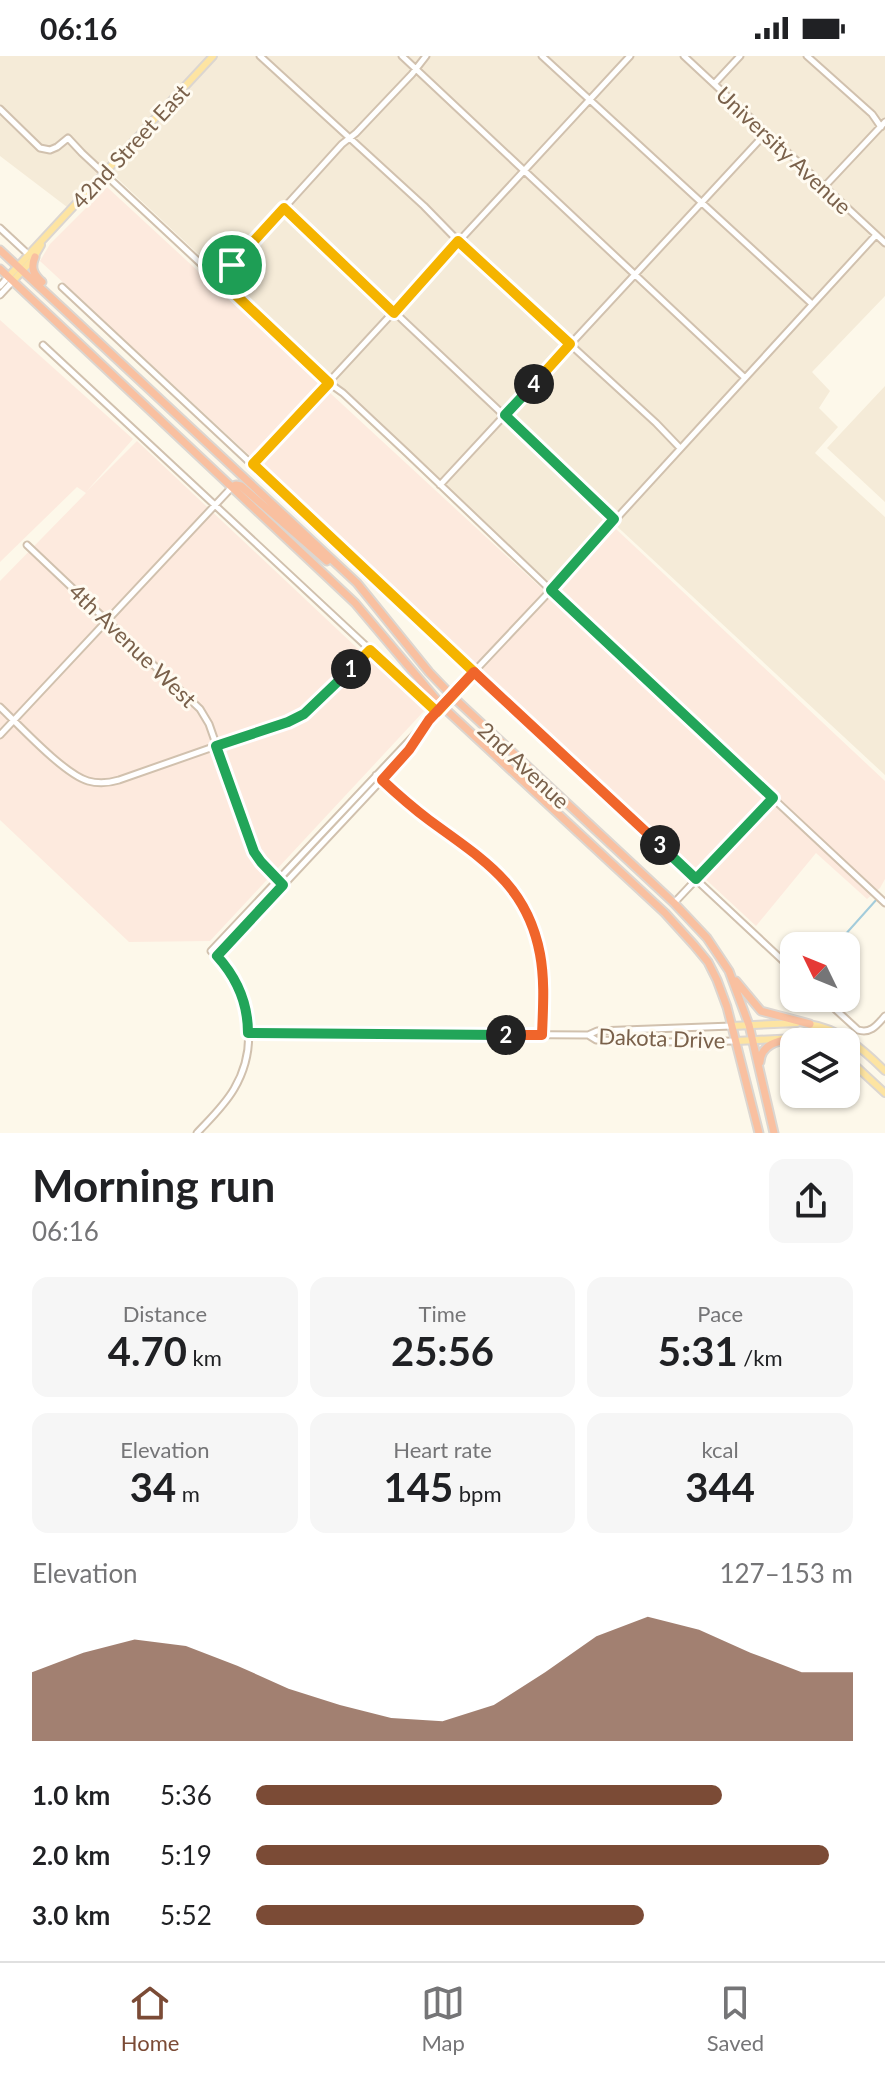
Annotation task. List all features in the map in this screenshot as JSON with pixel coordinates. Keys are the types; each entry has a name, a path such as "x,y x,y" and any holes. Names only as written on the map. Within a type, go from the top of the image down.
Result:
{"highway":[{"name":"2nd Avenue","path":"0,250 336,563 452,696 674,903 707,938 729,971 749,1025 774,1133"},
{"path":"32,256 36,278 81,320 101,344"},
{"name":"2nd Avenue","path":"0,269 355,603 440,709 665,913 694,945 717,980 759,1133"},
{"path":"232,487 241,486 374,603"},
{"path":"729,971 761,1011 810,1024"},
{"path":"762,1080 761,1055 764,1049 780,1041"}],"main road":[{"name":"42nd Street East","path":"10,279 213,56"},
{"path":"732,1026 796,1023 821,1026 858,1046 885,1071"},
{"path":"736,1041 780,1038"},
{"path":"860,1070 885,1093"}],"street":[{"path":"260,56 680,448"},
{"path":"402,56 744,377"},
{"path":"221,281 232,265 426,56"},
{"path":"542,56 812,304"},
{"path":"253,464 630,56"},
{"name":"University Avenue","path":"684,56 885,243"},
{"path":"714,84 740,56"},
{"path":"807,56 883,124 824,187"},
{"path":"0,109 40,148 50,150 68,138 885,903"},
{"path":"440,485 766,133"},
{"path":"284,208 614,519"},
{"path":"0,228 32,256"},
{"path":"197,1133 237,1084 246,1058 248,1033 240,990 232,975 211,951 551,590 876,235"},
{"path":"0,286 10,279"},
{"path":"0,295 10,279"},
{"path":"62,287 780,958"},
{"path":"43,345 370,650 440,709"},
{"path":"0,735 232,487"},
{"name":"4th Avenue West","path":"27,545 197,705 206,718 254,852 283,885"},
{"path":"0,707 69,772 92,782 106,783 304,714 370,650"},
{"path":"217,956 409,750 429,720"},
{"path":"375,775 422,815 485,860 516,895 535,932 540,955 542,1035"},
{"path":"674,903 773,798"},
{"path":"837,1012 864,1032 872,1030 885,1016"},
{"name":"Dakota Drive","path":"248,1033 588,1035 597,1031 732,1026"},
{"name":"Dakota Drive","path":"588,1035 596,1040 736,1041"}],"shaded area":[{"path":"0,56 885,56 885,296 812,372 830,391 819,408 838,427 815,453 885,517 885,775 609,519 549,582 104,166 67,207 0,156"},
{"path":"107,187 551,597 616,529 885,781 885,879 880,888 867,899 816,853 756,926 40,261 50,244"},
{"path":"0,320 133,439 86,492 137,441 424,711 210,941 129,942 0,820 0,581 86,493 77,487 0,562"},
{"path":"885,386 885,502 827,448"}],"waterway":[{"path":"848,932 877,899"}],"route":[{"path":"232,265 221,281 329,383 253,464 474,672 437,712 427,704 370,650 304,714 216,746 254,852 283,885 217,956 240,990 248,1033 542,1035 540,955 535,932 516,895 485,860 422,815 382,780 419,738 429,720 474,672 696,879 773,798 551,590 614,519 505,415 570,344 458,241 394,313 284,208 232,265"}]}
